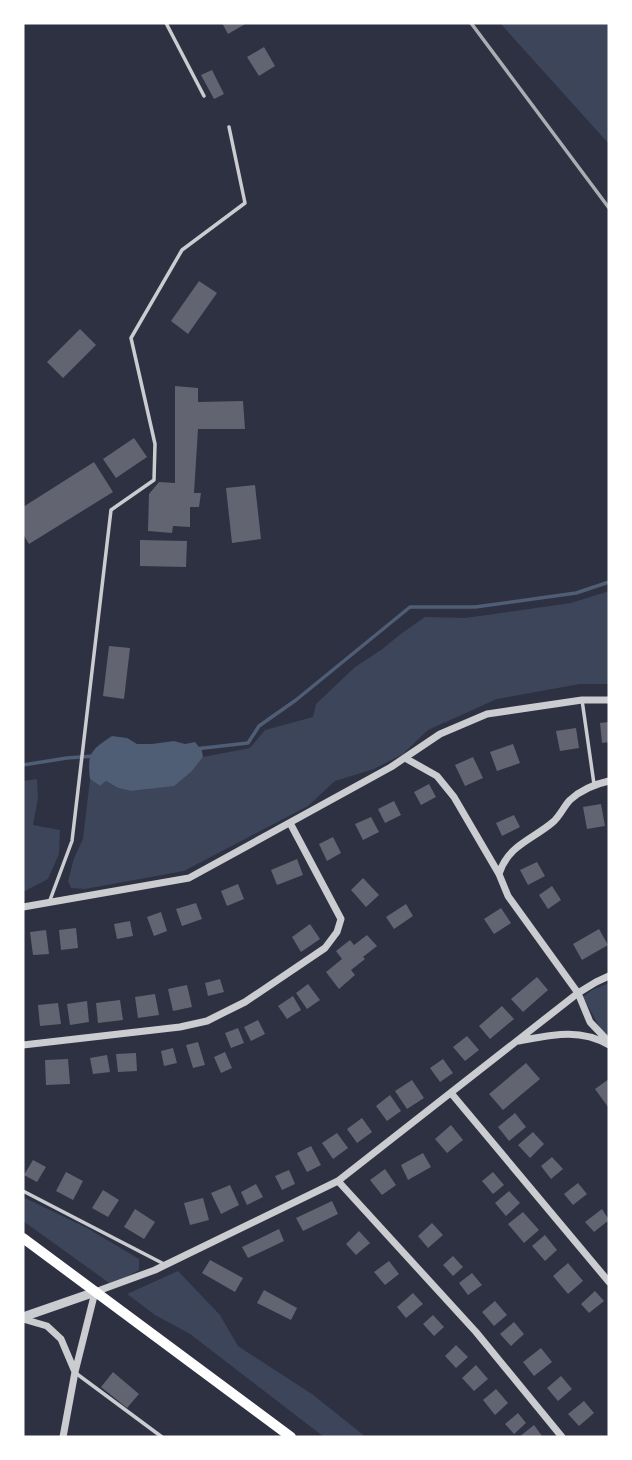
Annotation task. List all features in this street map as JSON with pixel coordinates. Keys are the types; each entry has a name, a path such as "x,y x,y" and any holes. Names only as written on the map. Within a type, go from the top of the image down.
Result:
{"main road":[{"path":"23,1238 290,1437"}],"street":[{"path":"23,906 189,878 391,767 440,734 487,714 582,700 609,700"},
{"path":"405,758 437,776 454,797 477,833 508,896 578,993 590,1022 609,1044"},
{"path":"499,874 502,863 510,852 556,820 570,800 594,784 609,781"},
{"path":"23,1045 180,1027 207,1021 245,1002 325,948 337,932 341,919 290,823"},
{"path":"23,1318 155,1270 338,1181 578,993 609,976"},
{"path":"515,1042 559,1034 596,1038 609,1044"},
{"path":"451,1093 609,1282"},
{"path":"338,1181 476,1332 562,1437"},
{"path":"63,1437 95,1292"},
{"path":"23,1318 47,1326 61,1339 75,1373"}],"lane":[{"path":"166,23 204,96"},
{"path":"50,902 72,841 111,510 154,480 155,444 131,338 182,250 245,203 229,127"},
{"path":"582,700 594,784"},
{"path":"23,1191 166,1265"},
{"path":"75,1373 162,1437"}],"shaded area":[{"path":"500,23 609,23 609,144"},
{"path":"609,591 609,684 580,684 497,699 428,730 403,754 374,769 335,781 308,806 184,871 85,889 71,888 68,881 83,839 90,779 100,786 106,781 131,791 148,789 192,771 203,757 250,748 265,730 313,717 316,704 355,667 425,617 465,618 571,603"},
{"path":"112,736 127,738 137,744 195,742 203,757 192,771 174,786 131,791 106,781 100,786 90,779 90,758 99,745"},
{"path":"37,779 38,798 33,825 60,830 59,854 48,879 23,892 23,781"},
{"path":"609,983 609,1036 600,1028 583,997"},
{"path":"23,1197 87,1228 139,1259 139,1270 112,1285 23,1221"},
{"path":"178,1271 220,1315 238,1346 312,1394 366,1437 324,1437 190,1334 155,1315 127,1294"}],"building":[{"path":"222,23 247,23 228,34"},
{"path":"264,47 275,66 259,76 247,57"},
{"path":"212,70 224,94 214,99 201,75"},
{"path":"199,281 217,293 188,334 171,321"},
{"path":"80,329 96,345 63,378 47,362"},
{"path":"175,386 198,388 198,402 243,401 245,429 198,429 194,493 201,493 199,507 190,507 190,527 173,526 172,533 148,531 149,494 159,482 175,483"},
{"path":"134,438 147,457 116,478 103,459"},
{"path":"94,462 113,492 29,544 23,534 23,507"},
{"path":"255,485 261,539 232,543 226,488"},
{"path":"140,540 187,541 186,567 140,566"},
{"path":"109,646 130,648 124,699 103,696"},
{"path":"609,722 609,742 602,743 600,723"},
{"path":"576,728 579,748 560,751 556,731"},
{"path":"513,744 520,763 497,771 490,752"},
{"path":"473,757 483,778 465,786 455,765"},
{"path":"429,784 436,797 421,805 414,792"},
{"path":"394,801 401,815 385,823 378,809"},
{"path":"601,804 605,826 587,829 583,807"},
{"path":"514,815 520,827 502,836 496,823"},
{"path":"371,817 379,832 363,840 355,824"},
{"path":"333,837 341,853 327,861 319,844"},
{"path":"297,859 303,875 277,885 271,870"},
{"path":"537,862 545,876 528,885 520,870"},
{"path":"363,878 379,895 366,907 351,890"},
{"path":"238,884 244,899 227,906 221,891"},
{"path":"552,886 561,900 548,909 539,895"},
{"path":"196,903 202,919 182,926 176,909"},
{"path":"406,904 413,916 394,929 386,917"},
{"path":"501,908 511,923 494,934 484,919"},
{"path":"161,912 167,931 154,936 147,917"},
{"path":"130,921 133,936 117,939 114,924"},
{"path":"310,924 320,939 301,952 292,937"},
{"path":"76,928 78,948 61,950 59,930"},
{"path":"599,929 608,945 582,960 573,944"},
{"path":"46,930 49,954 33,955 30,932"},
{"path":"367,935 377,946 351,970 355,975 339,989 326,972 342,959 336,951 350,940 354,945"},
{"path":"537,977 548,990 523,1012 511,999"},
{"path":"220,979 224,992 208,996 205,983"},
{"path":"308,984 320,1000 307,1009 296,993"},
{"path":"187,985 192,1007 173,1011 168,989"},
{"path":"155,994 159,1015 138,1018 135,997"},
{"path":"293,996 301,1010 287,1019 278,1006"},
{"path":"120,1000 123,1020 98,1023 96,1003"},
{"path":"87,1001 89,1022 70,1025 67,1004"},
{"path":"58,1003 61,1024 40,1026 38,1005"},
{"path":"502,1006 514,1019 490,1039 479,1026"},
{"path":"258,1020 265,1034 251,1041 244,1027"},
{"path":"238,1028 244,1043 231,1048 225,1033"},
{"path":"467,1036 479,1050 465,1061 453,1047"},
{"path":"198,1042 205,1065 193,1068 186,1045"},
{"path":"173,1048 177,1063 164,1066 161,1051"},
{"path":"225,1052 232,1068 221,1073 214,1057"},
{"path":"136,1053 137,1071 118,1072 116,1054"},
{"path":"107,1055 110,1072 93,1074 90,1058"},
{"path":"68,1059 70,1084 46,1085 45,1060"},
{"path":"443,1059 453,1073 440,1082 430,1068"},
{"path":"526,1063 540,1079 503,1110 489,1094"},
{"path":"609,1079 609,1106 608,1107 595,1089"},
{"path":"412,1080 424,1098 407,1109 395,1091"},
{"path":"390,1095 401,1111 387,1121 376,1106"},
{"path":"515,1113 526,1127 509,1141 498,1127"},
{"path":"362,1118 372,1132 357,1143 347,1129"},
{"path":"451,1125 463,1140 447,1153 435,1139"},
{"path":"533,1132 544,1144 530,1158 518,1145"},
{"path":"337,1133 348,1148 333,1159 322,1143"},
{"path":"311,1146 321,1165 307,1172 297,1153"},
{"path":"423,1153 431,1167 408,1180 401,1165"},
{"path":"552,1157 563,1169 551,1179 541,1166"},
{"path":"33,1160 46,1167 37,1182 24,1175"},
{"path":"385,1169 396,1185 382,1195 370,1180"},
{"path":"289,1170 295,1184 282,1190 275,1176"},
{"path":"66,1172 83,1181 73,1200 56,1191"},
{"path":"493,1172 504,1185 493,1194 482,1181"},
{"path":"578,1183 587,1194 573,1205 564,1194"},
{"path":"256,1184 263,1197 247,1205 241,1192"},
{"path":"230,1185 239,1205 221,1214 211,1193"},
{"path":"103,1190 119,1200 108,1217 92,1208"},
{"path":"509,1191 520,1203 506,1216 495,1203"},
{"path":"203,1198 209,1220 190,1225 184,1203"},
{"path":"332,1201 338,1214 303,1231 296,1218"},
{"path":"135,1209 155,1222 144,1239 124,1227"},
{"path":"602,1209 609,1220 594,1232 585,1222"},
{"path":"523,1212 539,1230 524,1243 508,1224"},
{"path":"432,1223 443,1235 428,1248 418,1236"},
{"path":"279,1229 284,1241 248,1258 242,1247"},
{"path":"359,1231 370,1243 356,1255 346,1244"},
{"path":"545,1235 557,1250 545,1261 532,1246"},
{"path":"453,1256 463,1267 453,1276 443,1265"},
{"path":"210,1260 243,1278 235,1292 202,1273"},
{"path":"389,1261 399,1274 385,1285 374,1272"},
{"path":"568,1263 583,1281 568,1294 553,1276"},
{"path":"472,1273 482,1285 468,1295 459,1283"},
{"path":"264,1290 297,1308 291,1320 257,1303"},
{"path":"595,1291 604,1301 589,1313 581,1304"},
{"path":"413,1293 423,1304 406,1318 397,1307"},
{"path":"495,1301 507,1315 494,1326 482,1312"},
{"path":"433,1315 444,1327 434,1336 423,1324"},
{"path":"514,1322 524,1334 511,1346 500,1334"},
{"path":"456,1345 468,1357 456,1368 445,1356"},
{"path":"541,1348 552,1362 534,1376 523,1362"},
{"path":"476,1365 488,1379 474,1391 462,1378"},
{"path":"113,1372 139,1394 127,1408 101,1387"},
{"path":"561,1376 572,1389 558,1401 547,1388"},
{"path":"496,1389 508,1403 495,1415 483,1400"},
{"path":"584,1401 594,1413 579,1426 568,1414"},
{"path":"518,1413 526,1423 514,1434 505,1424"},
{"path":"534,1425 542,1436 519,1437"}],"waterway":[{"path":"195,749 248,743 259,726 296,700 410,607 475,607 576,593 609,582"},
{"path":"23,765 94,756"}],"railway":[{"path":"471,23 609,208"}]}
